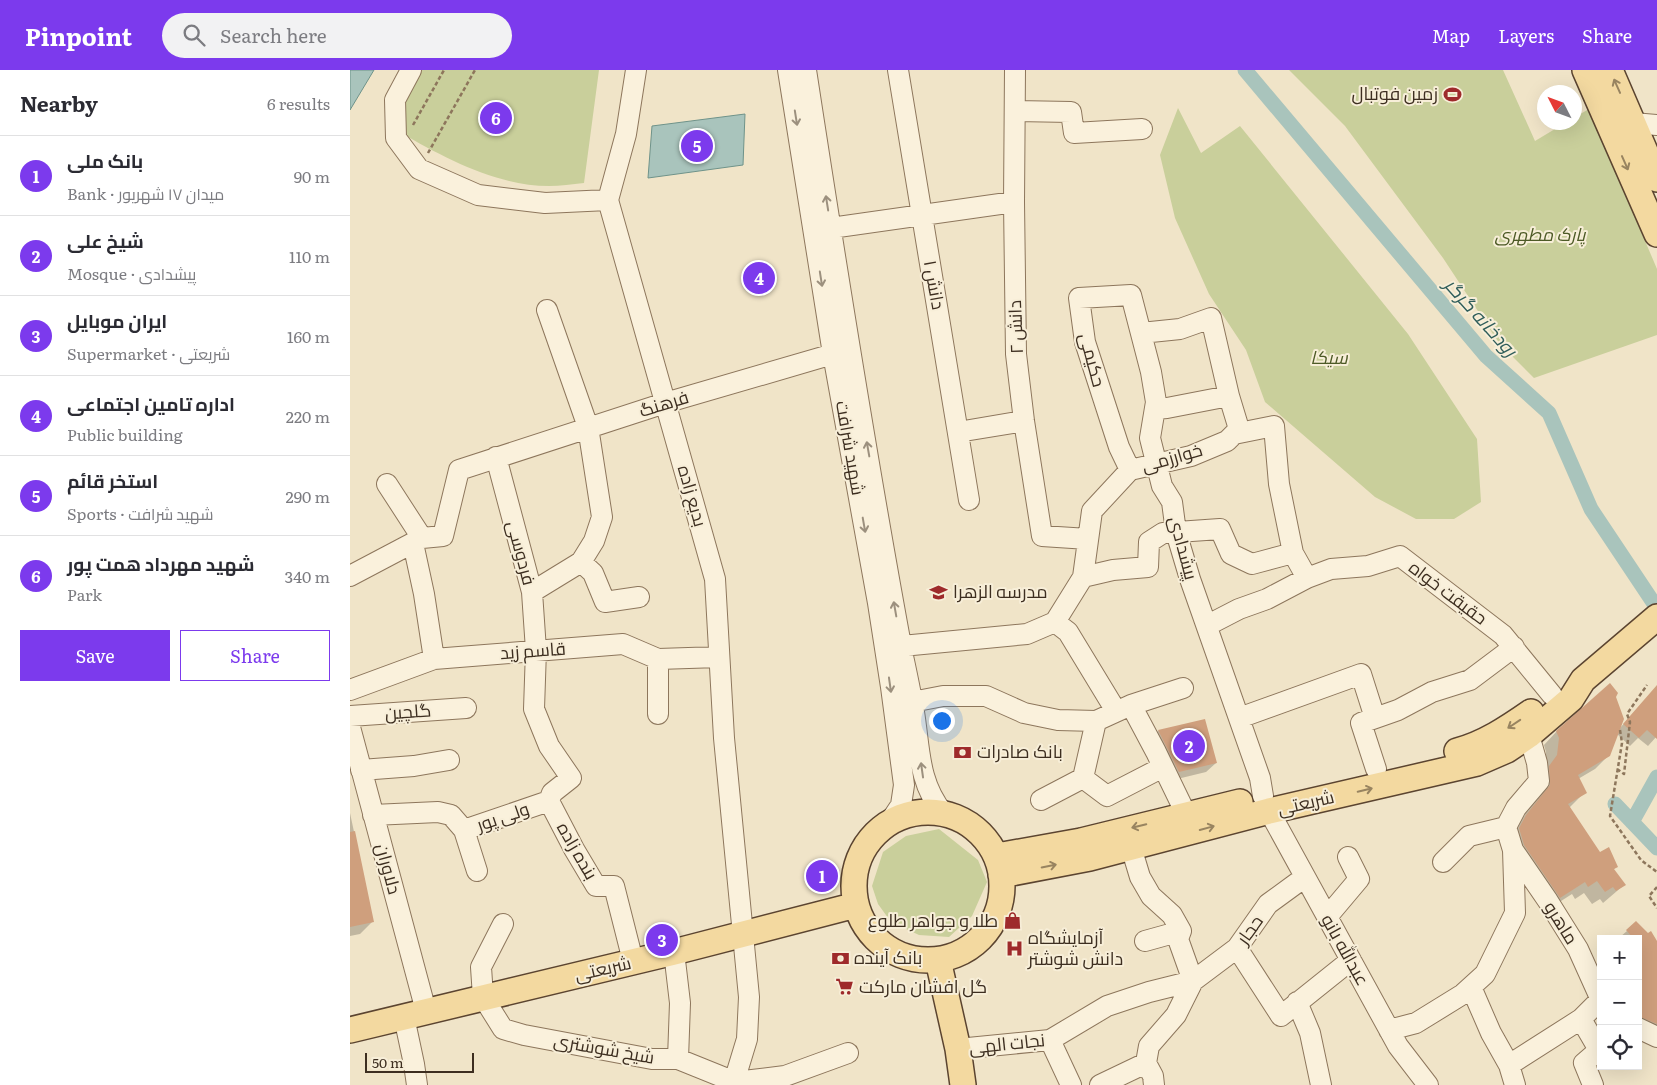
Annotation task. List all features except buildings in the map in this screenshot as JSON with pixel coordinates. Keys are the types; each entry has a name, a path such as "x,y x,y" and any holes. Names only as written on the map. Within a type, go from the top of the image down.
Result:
{"main road":[{"path":"1585,70 1633,126 1657,234"},
{"path":"1610,70 1657,179"},
{"path":"1591,674 1657,617"},
{"name":"شریعتی","path":"999,866 1090,858 1131,847 1376,769 1471,748 1503,731 1542,704 1565,684 1591,674"},
{"name":"شریعتی","path":"999,866 1081,841 1186,814 1266,804 1477,763 1507,750 1529,734 1571,699 1591,674"},
{"path":"915,813 943,813 968,823 988,841 999,866 1003,890 997,915 983,937 962,952 938,960 916,959 896,953 878,941 865,924 856,905 854,881 860,858 872,838 889,823 915,813"},
{"name":"شریعتی","path":"350,1030 674,952 856,905"},
{"path":"938,960 958,1049 963,1085"}],"street":[{"path":"411,70 395,100 396,138 419,169 478,195 545,202 608,200 626,134 636,70"},
{"name":"شهید شرافت","path":"788,70 833,354 878,603 904,785 901,805 889,823"},
{"name":"شهید شرافت","path":"806,70 830,228 924,779 932,799 943,813"},
{"name":"دانش ۱","path":"898,70 969,500"},
{"name":"دانش ۲","path":"1015,70 1016,354 1024,421 1042,536 1088,539"},
{"path":"1014,111 1071,112 1074,133 1142,129"},
{"name":"بدیع زاده","path":"608,200 715,579 724,738 749,997 748,1038 735,1084"},
{"path":"830,228 1014,202"},
{"name":"پیشدادی","path":"1131,295 1152,372 1156,402 1150,438 1156,465 1162,486 1172,502 1176,532 1190,579 1208,625 1260,778 1266,804"},
{"name":"حکیمی","path":"1130,470 1119,447 1085,342 1079,298 1131,295"},
{"path":"532,592 581,562 594,542 602,517 588,428 547,310"},
{"path":"1141,333 1180,329 1211,318 1239,428 1234,434"},
{"name":"فرهنگ","path":"417,540 443,536 459,470 665,403 833,354"},
{"path":"1155,409 1230,396"},
{"path":"958,432 1024,421"},
{"name":"خوارزمی","path":"1083,577 1092,511 1130,470 1191,456 1227,440 1234,434 1274,426 1279,484 1292,553"},
{"name":"فردوسی","path":"496,457 532,592 536,650 534,708 549,746 570,778 552,793 549,801"},
{"path":"387,484 417,540 434,659"},
{"path":"902,646 1027,634 1055,622 1083,577 1113,570 1148,567 1149,542 1163,533 1220,529 1231,554 1252,564 1292,553 1308,578"},
{"path":"350,576 417,540"},
{"name":"حقیقت خواه","path":"1208,625 1239,609 1267,599 1308,578 1331,569 1368,566 1400,556 1503,635 1552,694"},
{"path":"581,562 593,572 605,602 640,596"},
{"path":"1055,622 1068,632 1124,708 1163,767 1186,814"},
{"name":"قاسم زید","path":"350,690 434,659 624,644 658,659 719,657"},
{"path":"1376,769 1361,723 1398,710 1432,692 1470,680 1514,647"},
{"path":"658,659 658,714"},
{"path":"1239,718 1361,674 1375,718"},
{"path":"912,702 943,696 986,696 1024,713 1058,720 1096,721 1124,708 1182,688"},
{"name":"گلچین","path":"350,716 466,708"},
{"path":"1041,800 1083,778 1096,721"},
{"name":"دلاوران","path":"350,727 373,815 415,1014 414,1064 417,1085"},
{"path":"1389,1030 1416,1023 1462,994 1485,974 1515,913 1513,850 1506,827 1516,808 1539,781 1537,763 1529,734"},
{"path":"361,770 414,766 449,760"},
{"path":"1083,778 1107,796 1163,767"},
{"name":"ولی پور","path":"373,815 438,812 451,815 464,830 549,801"},
{"name":"بنده زاده","path":"549,801 596,886 614,886 633,962"},
{"name":"عبدالله بانو","path":"1266,804 1398,1046 1428,1085"},
{"path":"1443,862 1469,836 1506,827"},
{"path":"464,830 477,870"},
{"path":"1131,847 1140,877 1152,896 1172,915 1181,931 1178,939 1193,981 1176,1015 1149,1046 1146,1064 1153,1076 1154,1085"},
{"name":"ماهرو","path":"1513,850 1578,949 1597,991"},
{"path":"1327,917 1359,879 1348,858"},
{"name":"حجار","path":"1193,981 1238,948 1268,904 1305,877"},
{"path":"483,997 481,967 503,924"},
{"path":"1145,941 1181,931"},
{"path":"1238,948 1281,1016 1351,960"},
{"path":"674,952 680,1003 678,1059"},
{"name":"نجات الهی","path":"958,1049 1050,1040 1107,1006 1193,981"},
{"path":"1471,987 1491,1033 1509,1066 1515,1085"},
{"name":"شیخ شوشتری","path":"483,997 503,1029 524,1035 652,1059 678,1059 735,1084"},
{"path":"1297,1002 1310,1033 1321,1085"},
{"path":"1509,1066 1581,1018 1597,1004"},
{"path":"1581,1018 1599,1050 1584,1062 1593,1085"},
{"path":"1642,1030 1657,1037"},
{"path":"1050,1040 1071,1085"},
{"path":"735,1084 785,1076 848,1053"},
{"path":"1100,1085 1146,1064"}],"path":[{"path":"401,146 444,70"},
{"path":"419,169 475,70"},
{"path":"1617,770 1624,774 1630,722 1627,714 1647,685"},
{"path":"1620,730 1622,743 1610,816 1641,860 1657,872"},
{"path":"1657,887 1649,896 1657,908"}],"green space":[{"path":"415,70 599,70 584,183 549,186 530,185 491,176 453,161 401,133 398,103"},
{"name":"پارک مطهری","path":"1289,70 1503,70 1535,141 1553,130 1582,130 1582,113 1589,109 1657,269 1657,335 1534,378 1499,343 1443,258 1345,126"},
{"name":"سیکا","path":"1178,108 1201,153 1240,126 1408,334 1477,439 1481,502 1454,519 1416,519 1375,497 1265,402 1246,350 1209,294 1175,218 1160,155"},
{"path":"939,829 978,860 987,882 972,916 949,937 919,935 891,922 878,904 872,886 883,852 906,836"}],"water":[{"path":"350,70 374,70 350,110"},
{"path":"745,114 743,165 648,178 652,126"}],"waterway":[{"name":"رودخانه گرگر","path":"1245,70 1486,356 1549,413 1591,509 1657,608"},
{"path":"1632,822 1657,777"},
{"path":"1615,804 1657,848"}],"place":[{"name":"زمین فوتبال","path":"1452,94"},
{"name":"شهید مهرداد همت پور","path":"496,118"},
{"name":"استخر قائم","path":"697,146"},
{"name":"اداره تامین اجتماعی","path":"759,278"},
{"name":"مدرسه الزهرا","path":"939,592"},
{"name":"شیخ علی","path":"1189,746"},
{"name":"بانک صادرات","path":"963,752"},
{"name":"بانک ملی","path":"822,876"},
{"name":"طلا و جواهر طلوع","path":"1012,921"},
{"name":"ایران موبایل","path":"662,940"},
{"name":"آزمایشگاه دانش شوشتر","path":"1014,948"},
{"name":"بانک آینده","path":"840,958"},
{"name":"گل افشان مارکت","path":"845,987"}]}
